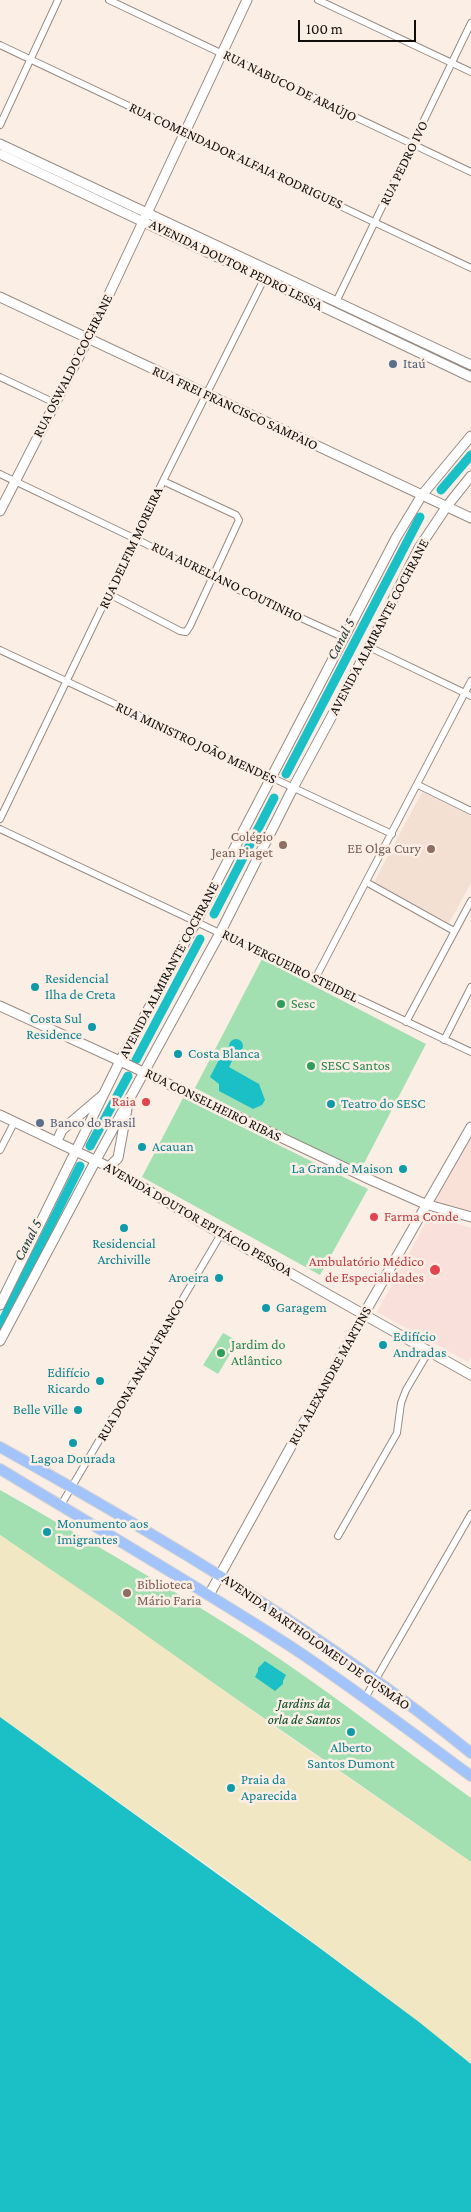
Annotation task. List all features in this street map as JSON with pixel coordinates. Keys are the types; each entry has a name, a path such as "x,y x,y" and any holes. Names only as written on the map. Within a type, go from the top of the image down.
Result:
{"main road":[{"name":"RUA OSWALDO COCHRANE","path":"0,511 88,339 147,217 247,0"},
{"name":"AVENIDA DOUTOR PEDRO LESSA","path":"0,144 147,217 264,279 471,377"},
{"name":"AVENIDA DOUTOR PEDRO LESSA","path":"0,154 147,217 471,365"},
{"name":"RUA FREI FRANCISCO SAMPAIO","path":"0,297 471,518"},
{"name":"AVENIDA ALMIRANTE COCHRANE","path":"0,1304 79,1152 106,1092 198,923 396,538 423,495 471,436"},
{"name":"AVENIDA ALMIRANTE COCHRANE","path":"0,1341 93,1158 128,1101 142,1071 218,932 291,787 369,647 420,548 444,505 471,476"},
{"name":"RUA CONSELHEIRO RIBAS","path":"0,1006 142,1071 297,1146 426,1204 471,1217"},
{"path":"57,1141 62,1130 106,1092"},
{"path":"109,1167 118,1158 128,1101"},
{"name":"AVENIDA DOUTOR EPITÁCIO PESSOA","path":"0,1115 15,1120 93,1158 221,1234 471,1375"},
{"name":"RUA ALEXANDRE MARTINS","path":"209,1595 364,1314 471,1126"},
{"name":"AVENIDA BARTHOLOMEU DE GUSMÃO","path":"0,1447 72,1487 220,1575 295,1624 376,1681 471,1753"},
{"name":"AVENIDA BARTHOLOMEU DE GUSMÃO","path":"0,1469 209,1595 291,1647 366,1698 471,1776"}],"street":[{"path":"0,125 58,0"},
{"name":"RUA NABUCO DE ARAÚJO","path":"109,0 471,172"},
{"path":"318,0 471,72"},
{"name":"RUA PEDRO IVO","path":"336,302 471,23"},
{"name":"RUA COMENDADOR ALFAIA RODRIGUES","path":"0,45 471,268"},
{"name":"RUA DELFIM MOREIRA","path":"0,819 68,682 135,538 264,279"},
{"path":"0,377 55,403"},
{"name":"RUA AURELIANO COUTINHO","path":"0,474 135,538 213,578 345,638"},
{"path":"109,594 180,631 186,632 213,578 239,520 236,516 163,481"},
{"path":"369,647 468,694"},
{"name":"RUA MINISTRO JOÃO MENDES","path":"0,650 392,834"},
{"path":"315,979 468,694 471,681"},
{"path":"418,785 471,811"},
{"name":"RUA VERGUEIRO STEIDEL","path":"0,829 471,1052"},
{"path":"366,882 454,931"},
{"path":"406,1022 471,901"},
{"path":"444,1040 471,986"},
{"path":"0,1150 15,1120"},
{"name":"RUA DONA ANÁLIA FRANCO","path":"61,1506 221,1234"},
{"path":"338,1536 397,1433 406,1390 429,1351"},
{"path":"366,1698 471,1514"}],"shaded area":[{"name":"EE Olga Cury","path":"422,792 471,816 471,883 449,923 374,882"},
{"path":"471,1128 471,1213 434,1203 433,1199"},
{"name":"Ambulatório Médico de Especialidades","path":"430,1215 471,1228 471,1357 468,1362 377,1312"}],"green space":[{"name":"SESC Santos","path":"262,959 426,1044 359,1173 195,1088"},
{"path":"183,1098 368,1189 320,1275 142,1177"},
{"name":"Jardim do Atlântico","path":"223,1333 238,1341 218,1374 203,1365"},
{"name":"Jardins da orla de Santos","path":"0,1490 64,1526 253,1641 336,1698 471,1798 471,1862 0,1535"}],"sand":[{"name":"Praia da Aparecida","path":"0,1535 471,1862 471,2064 298,1931 0,1717"}],"water":[{"path":"233,1039 239,1039 243,1046 239,1053 233,1053 229,1049 229,1043"},
{"path":"223,1052 234,1057 229,1067 259,1084 265,1100 262,1105 253,1109 219,1091 219,1084 210,1077"},
{"path":"265,1661 286,1675 283,1684 275,1691 255,1677 258,1668"},
{"path":"0,1717 317,1946 419,2022 471,2064 471,2212 0,2212"}],"waterway":[{"name":"Canal 5","path":"441,490 471,455"},
{"name":"Canal 5","path":"286,774 420,517"},
{"name":"Canal 5","path":"214,914 274,798"},
{"name":"Canal 5","path":"136,1060 200,939"},
{"name":"Canal 5","path":"90,1146 128,1076"},
{"name":"Canal 5","path":"0,1326 80,1166"}],"place":[{"name":"Itaú","path":"393,364"},
{"name":"Colégio Jean Piaget","path":"283,845"},
{"name":"EE Olga Cury","path":"431,849"},
{"name":"Residencial Ilha de Creta","path":"35,987"},
{"name":"Sesc","path":"281,1004"},
{"name":"Costa Sul Residence","path":"92,1027"},
{"name":"Costa Blanca","path":"178,1054"},
{"name":"SESC Santos","path":"311,1066"},
{"name":"Raia","path":"146,1102"},
{"name":"Teatro do SESC","path":"331,1104"},
{"name":"Banco do Brasil","path":"40,1123"},
{"name":"Acauan","path":"142,1147"},
{"name":"La Grande Maison","path":"403,1169"},
{"name":"Farma Conde","path":"374,1217"},
{"name":"Residencial Archiville","path":"124,1228"},
{"name":"Ambulatório Médico de Especialidades","path":"435,1270"},
{"name":"Aroeira","path":"219,1278"},
{"name":"Garagem","path":"266,1308"},
{"name":"Edifício Andradas","path":"383,1345"},
{"name":"Jardim do Atlântico","path":"221,1353"},
{"name":"Edifício Ricardo","path":"100,1381"},
{"name":"Belle Ville","path":"78,1410"},
{"name":"Lagoa Dourada","path":"73,1443"},
{"name":"Monumento aos Imigrantes","path":"47,1532"},
{"name":"Biblioteca Mário Faria","path":"127,1593"},
{"name":"Alberto Santos Dumont","path":"351,1732"},
{"name":"Praia da Aparecida","path":"231,1788"}]}
